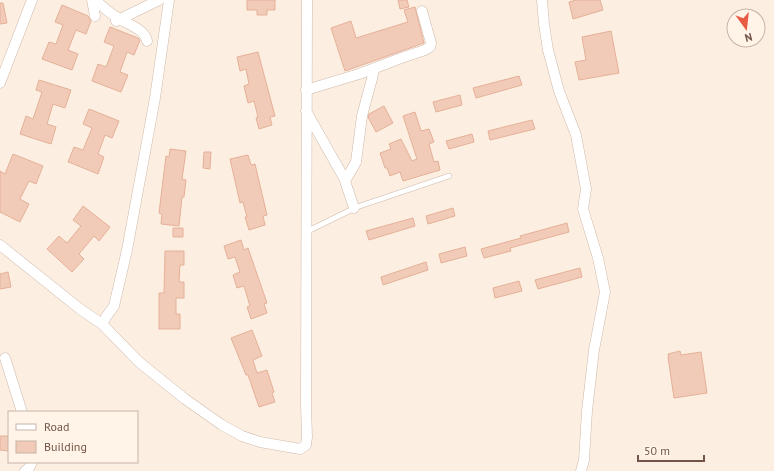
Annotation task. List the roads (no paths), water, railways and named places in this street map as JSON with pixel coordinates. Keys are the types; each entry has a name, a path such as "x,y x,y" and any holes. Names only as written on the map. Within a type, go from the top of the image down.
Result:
{"street":[{"path":"0,83 32,0"},
{"path":"92,0 95,16"},
{"path":"96,0 116,21 130,24 147,37 147,40"},
{"path":"116,21 159,0"},
{"path":"102,324 114,306 127,250 155,98 169,0"},
{"path":"0,245 80,309 102,324 139,362 185,399 222,425 242,436 260,442 300,450 306,446 306,0"},
{"path":"542,0 548,50 559,91 576,135 586,189 583,209 598,258 605,292 594,350 582,471"},
{"path":"306,90 359,74 430,47 431,43 422,11"},
{"path":"345,181 356,162 362,116 374,68"},
{"path":"306,111 345,181 354,208"},
{"path":"5,358 22,411"},
{"path":"25,471 31,463"}],"lane":[{"path":"306,232 354,208 449,176"}]}
